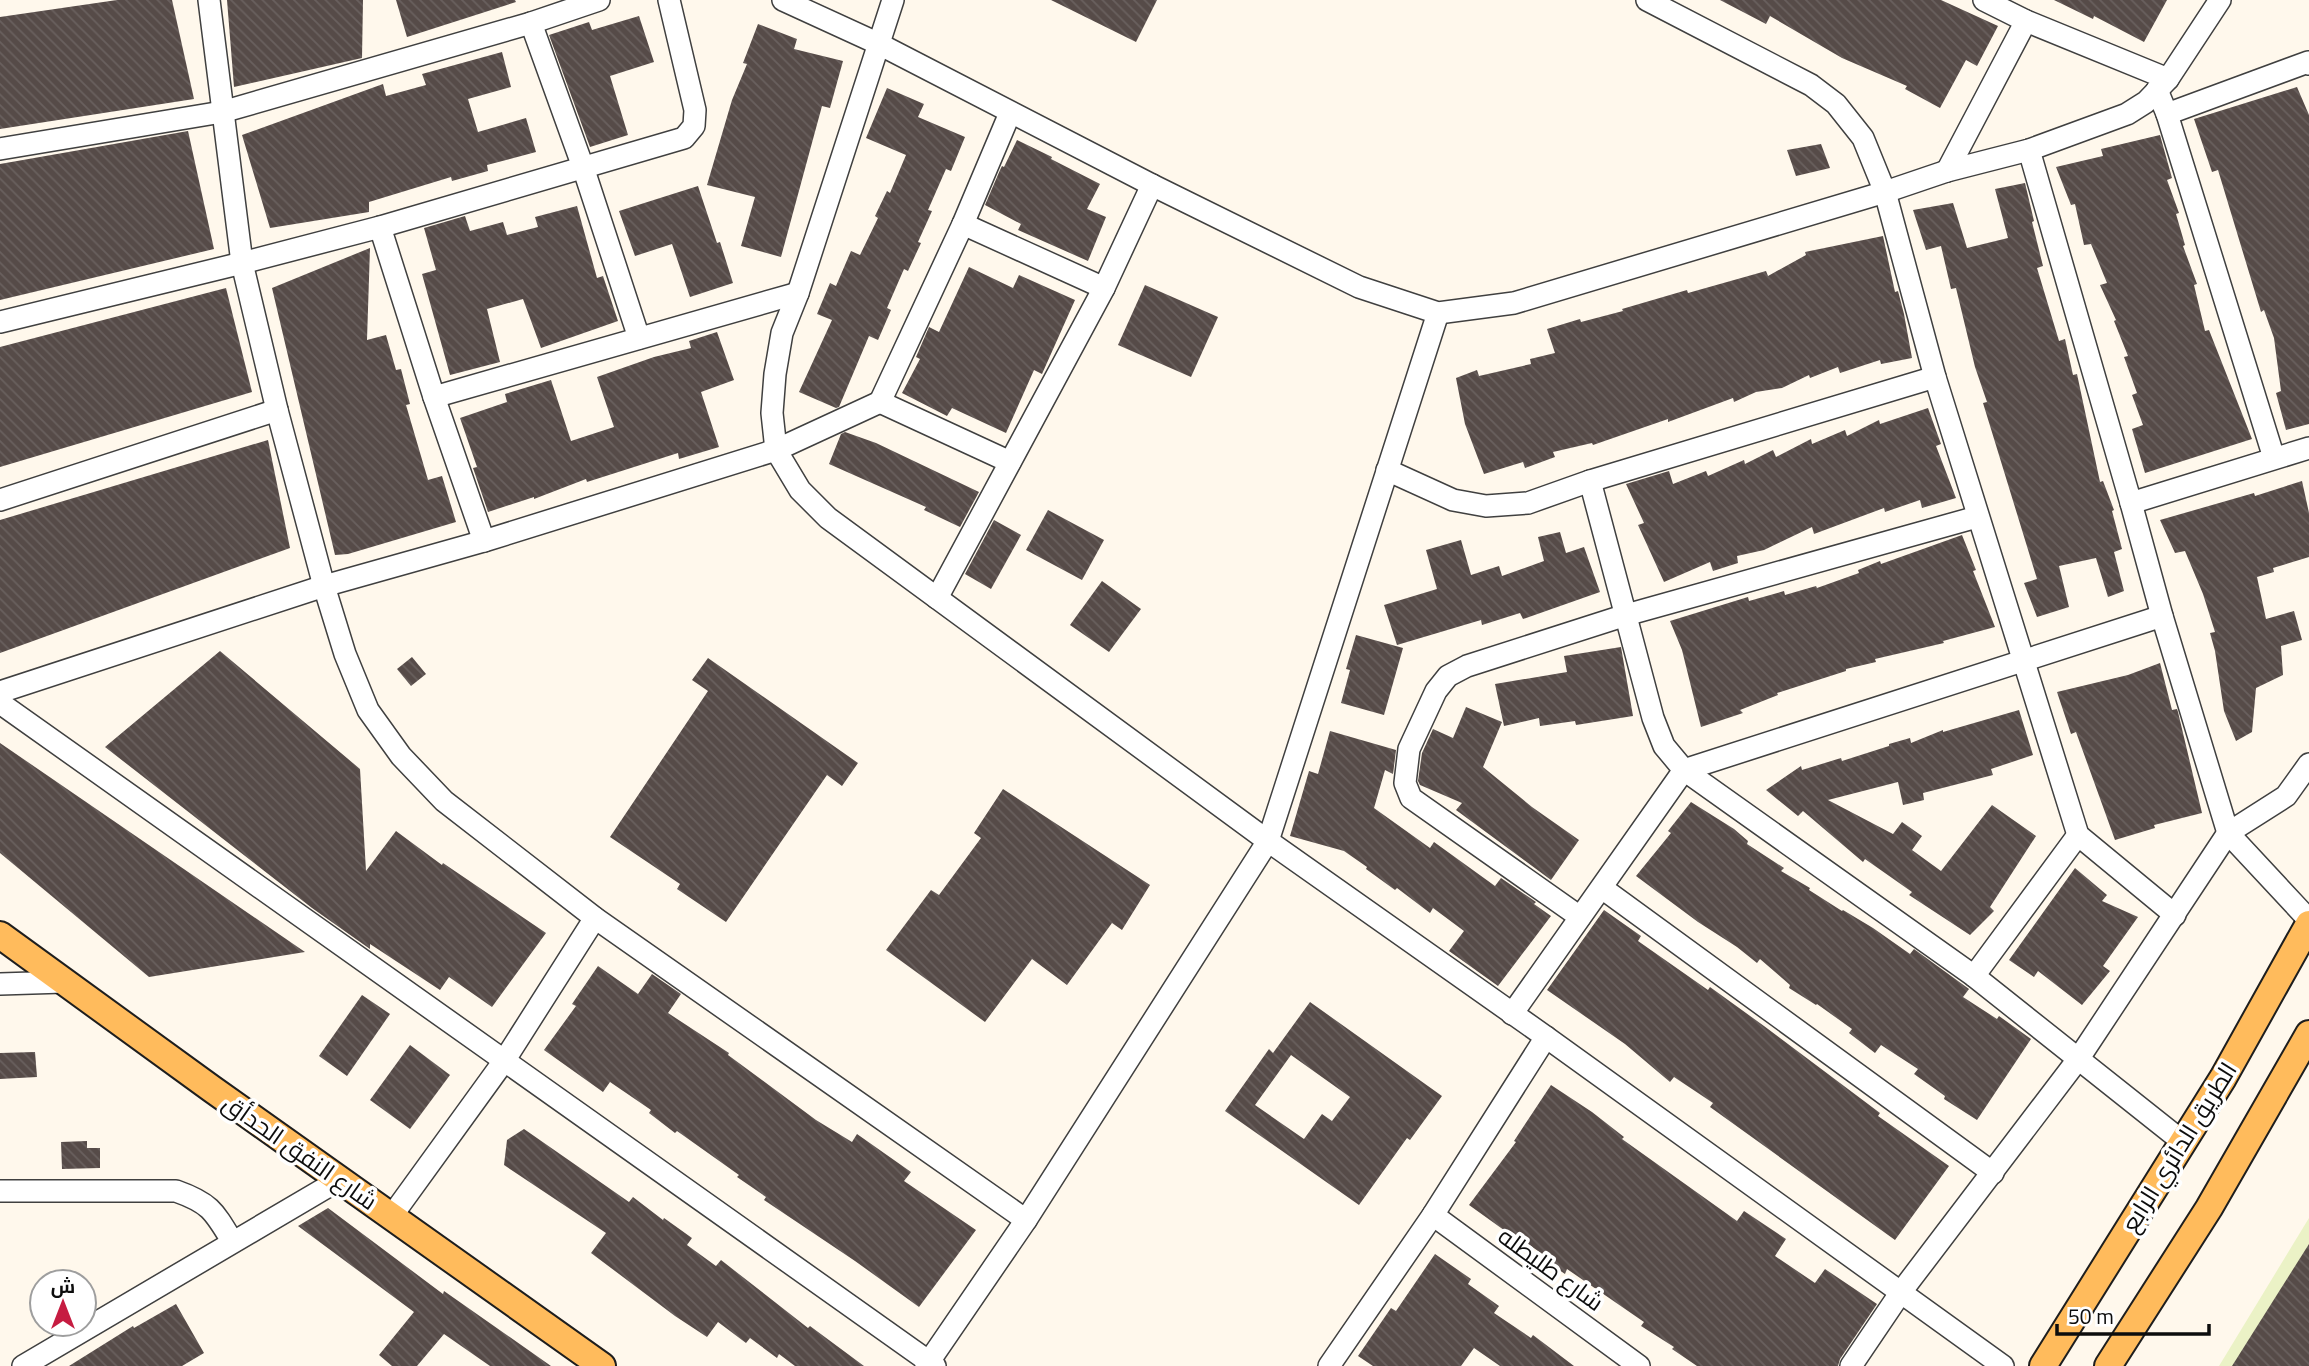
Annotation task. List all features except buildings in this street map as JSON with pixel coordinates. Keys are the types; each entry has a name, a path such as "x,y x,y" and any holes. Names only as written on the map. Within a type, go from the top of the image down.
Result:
{"main road":[{"name":"الطريق الدائري الرابع","path":"2043,1366 2223,1078 2309,922"},
{"name":"شارع النفق الحدأق","path":"0,935 338,1180 602,1366"},
{"path":"2108,1366 2209,1208 2309,1034"}],"street":[{"path":"209,0 242,264 277,410 324,586 345,654 368,710 401,756 444,801 595,918 1026,1220"},
{"path":"0,149 222,112 531,23 599,0"},
{"path":"0,322 242,264 684,138 694,126 695,110 669,0"},
{"path":"783,0 879,44 1152,185 1359,287 1437,313 1514,303 1947,171 2029,150 2127,114 2146,102 2163,84 2220,0"},
{"path":"893,0 798,293 782,333 772,413 776,450 800,490 828,518 1268,841 2003,1366"},
{"path":"1647,0 1811,85 1836,104 1863,138 1885,192 1935,377 1977,517 2078,835 2175,915"},
{"path":"1984,0 2163,84"},
{"path":"1947,171 2026,22"},
{"path":"531,23 583,167 639,338"},
{"path":"2167,114 2309,63"},
{"path":"2163,84 2167,114 2274,458"},
{"path":"0,692 324,586 484,541 776,450 880,402 963,225 1010,113"},
{"path":"2029,150 2162,617 2228,833 2309,922"},
{"path":"937,598 1104,288 1152,185"},
{"path":"963,225 1104,288"},
{"path":"380,226 434,397 484,541"},
{"path":"434,397 798,293"},
{"path":"0,703 930,1364 1026,1220 1268,841 1437,313"},
{"path":"1387,470 1453,500 1486,506 1528,503 1590,481 1935,377"},
{"path":"880,402 1010,462"},
{"path":"0,500 277,410"},
{"path":"2131,503 2309,448"},
{"path":"1590,481 1653,718 1664,746 1684,770 1974,976 2183,1142"},
{"path":"1580,917 1411,798 1405,783 1409,749 1436,691 1448,676 1467,666 1626,615 1977,517"},
{"path":"1512,1014 1684,770 2162,617"},
{"path":"1851,1366 1901,1292 2080,1058 2228,833 2286,796 2309,764"},
{"path":"1974,976 2078,835"},
{"path":"1602,888 1993,1173"},
{"path":"391,1216 504,1061 595,918"},
{"path":"0,984 64,982"},
{"path":"1329,1366 1433,1215 1546,1037"},
{"path":"23,1366 338,1180"},
{"path":"0,1191 176,1191 194,1197 213,1209 232,1241"},
{"name":"شارع طليطله","path":"1433,1215 1639,1366"}],"green space":[{"path":"2309,1218 2309,1366 2219,1366"}]}
